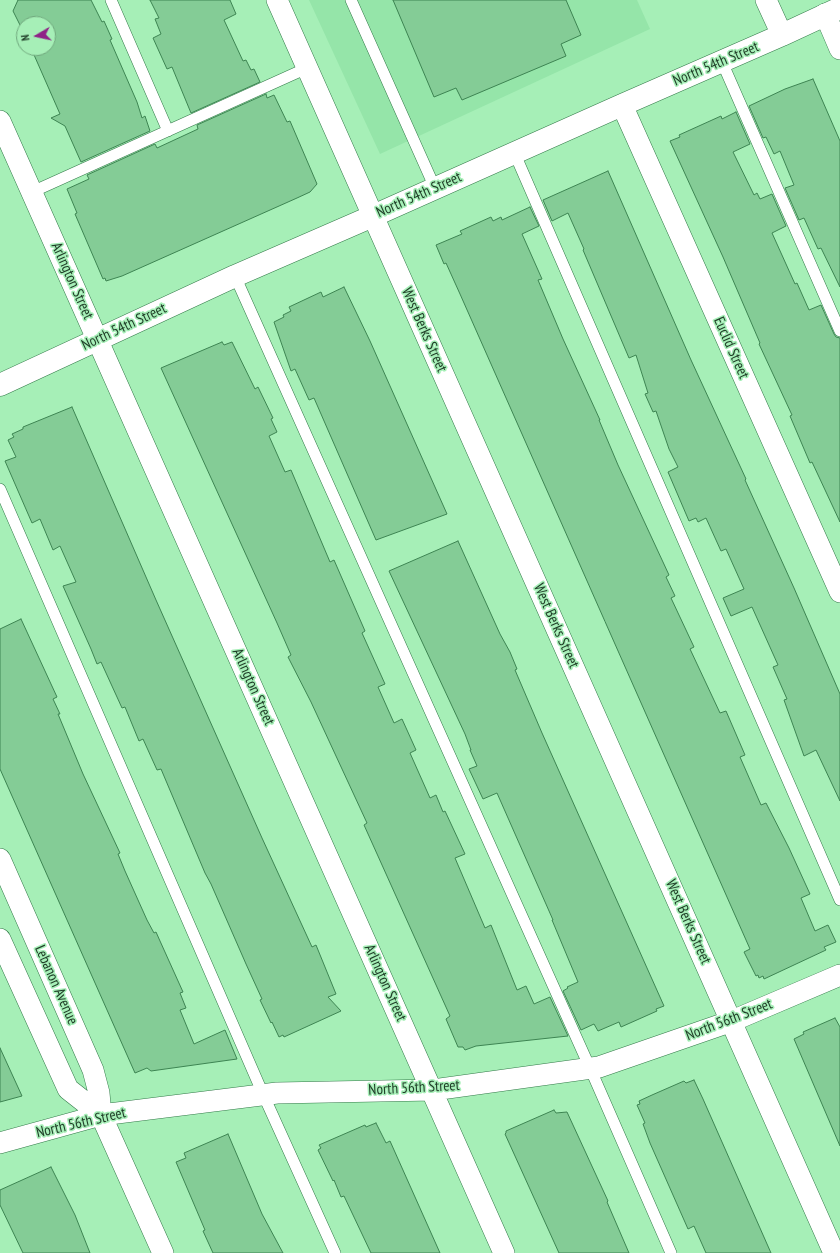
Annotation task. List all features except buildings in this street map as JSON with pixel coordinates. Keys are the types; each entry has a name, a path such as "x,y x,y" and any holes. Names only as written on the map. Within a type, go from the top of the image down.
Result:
{"street":[{"name":"West Berks Street","path":"277,0 834,1253"},
{"path":"766,0 782,35"},
{"name":"North 54th Street","path":"0,385 235,276 373,216 514,152 722,62 832,11"},
{"path":"832,11 840,49"},
{"name":"Euclid Street","path":"622,105 840,592"},
{"name":"Arlington Street","path":"0,121 433,1090 504,1253"},
{"name":"Lebanon Avenue","path":"0,859 93,1070 99,1093 101,1115 163,1253"},
{"name":"Lebanon Avenue","path":"0,940 68,1089 101,1115"},
{"name":"North 56th Street","path":"0,1143 101,1115 263,1094 433,1090 599,1067 732,1021 840,975"}],"lane":[{"path":"111,0 168,131"},
{"path":"351,0 435,188"},
{"path":"722,62 840,331"},
{"path":"32,192 307,68"},
{"path":"514,152 840,900"},
{"path":"235,276 590,1068 671,1253"},
{"path":"0,489 263,1094 335,1253"}],"shaded area":[{"path":"309,0 637,0 650,29 380,154"}]}
